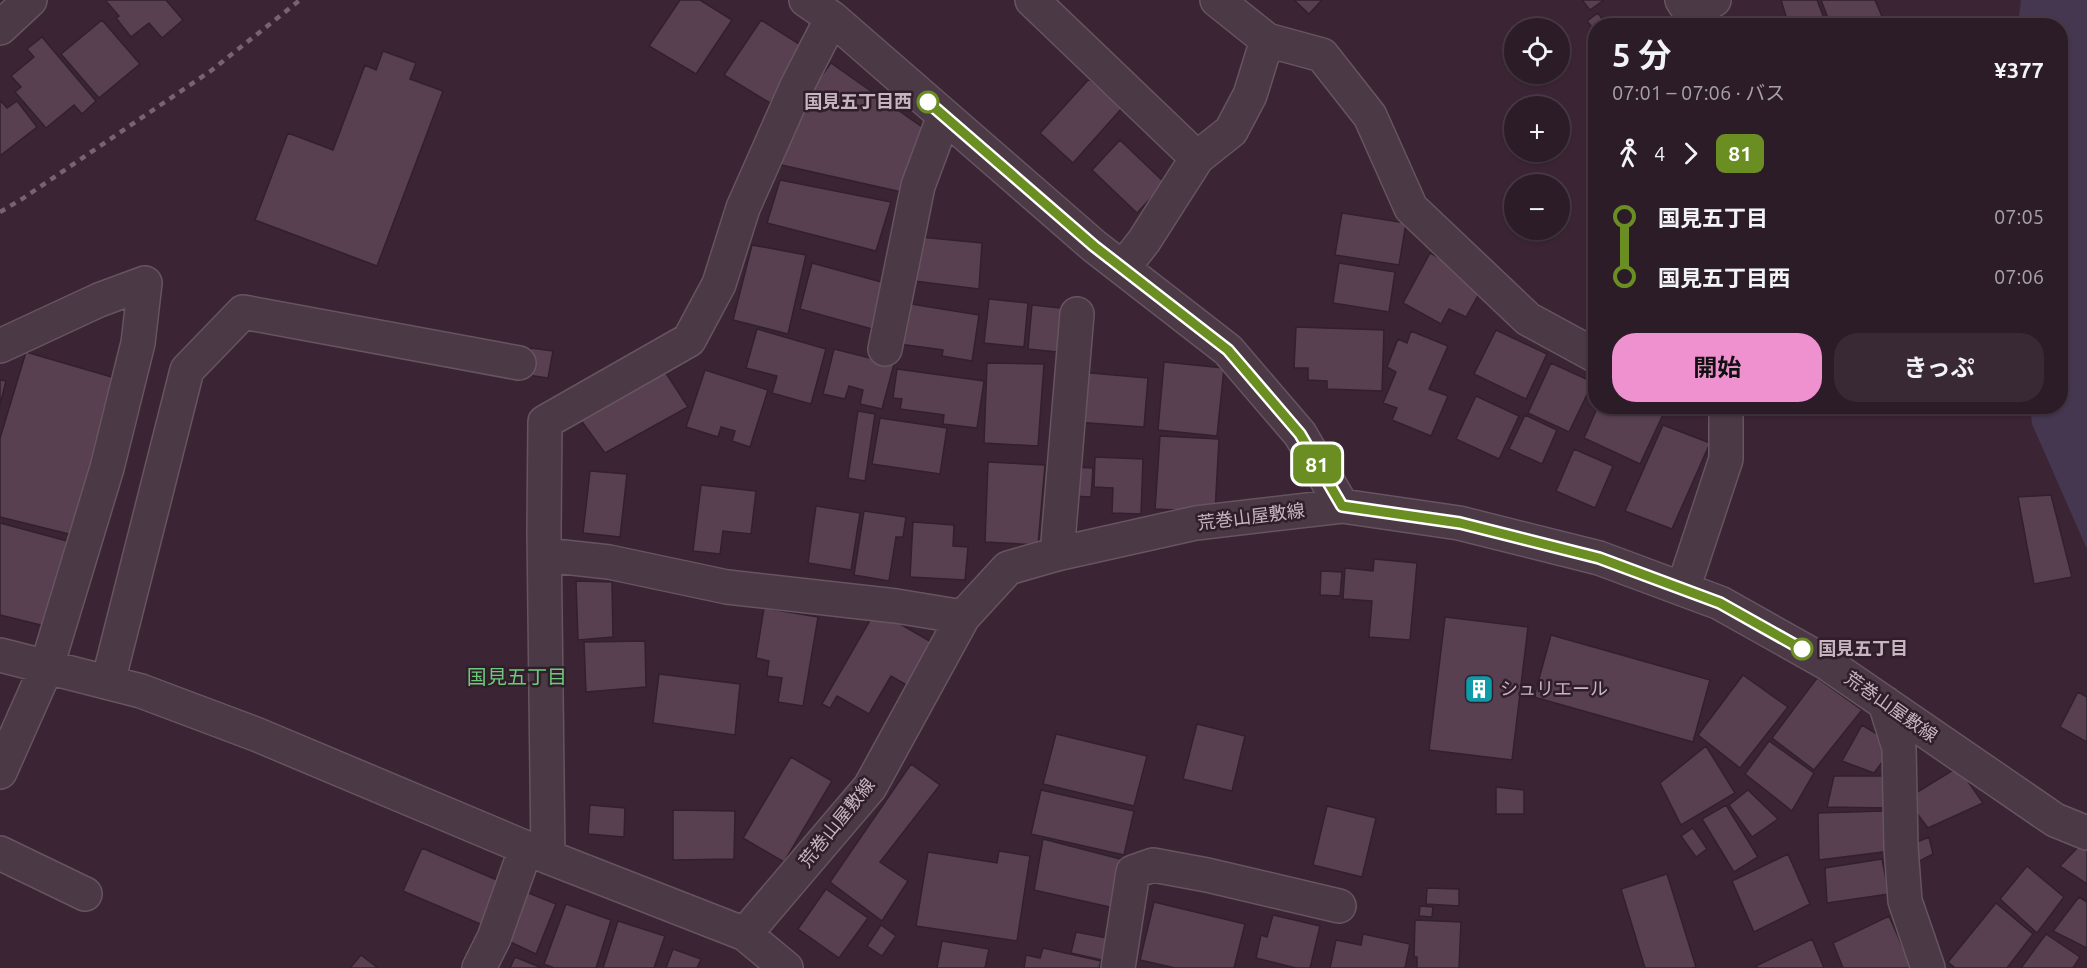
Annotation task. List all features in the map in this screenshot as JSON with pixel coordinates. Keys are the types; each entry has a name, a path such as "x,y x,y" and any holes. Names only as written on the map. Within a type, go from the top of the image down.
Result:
{"street":[{"path":"0,28 30,0"},
{"path":"1032,0 1197,158"},
{"path":"1217,0 1267,40 1322,55 1370,116 1411,208 1528,319 1588,352"},
{"path":"479,968 537,852 545,555 545,422 689,339 719,284 743,208 797,86 819,9 1094,246 1228,350 1300,434 1342,506"},
{"path":"1123,268 1144,241 1197,158 1231,131 1250,94 1267,40"},
{"path":"885,349 918,186 944,116"},
{"path":"0,346 99,300 145,283 138,343 107,468 46,666 0,772"},
{"path":"108,682 187,370 243,312 519,363"},
{"path":"1057,554 1077,314"},
{"path":"1683,589 1726,459 1726,414"},
{"name":"荒巻山屋敷線","path":"745,933 870,787 963,617 1008,568 1057,554 1196,523 1342,506 1460,523 1599,558 1720,603 1825,662 2055,820 2087,833"},
{"path":"545,555 609,561 727,587 896,606 963,617"},
{"path":"0,655 141,691 258,735 537,852 745,933 786,968"},
{"path":"1885,703 1899,748 1901,847 1905,902 1928,968"},
{"path":"0,853 85,894"},
{"path":"1118,968 1133,872 1153,865 1207,875 1339,906"}],"shaded area":[{"path":"2021,0 2087,0 2087,549 2032,424 2031,414 2068,414 2068,18 2019,18"}],"building":[{"path":"107,0 166,0 183,20 162,38 149,23 131,37 116,18 119,16"},
{"path":"680,0 700,0 732,20 696,74 649,46"},
{"path":"1294,0 1322,0 1309,14"},
{"path":"1582,0 1604,0 1590,10"},
{"path":"1781,0 1817,0 1824,18 1787,18"},
{"path":"1821,0 1875,0 1883,18 1828,18"},
{"path":"1598,13 1601,18 1591,18"},
{"path":"102,20 140,64 99,98 61,54"},
{"path":"761,20 807,49 770,103 724,75"},
{"path":"42,37 96,101 82,114 74,105 46,128 15,92 21,87 11,76 34,57 27,49"},
{"path":"383,51 416,63 410,79 443,91 377,266 255,220 288,133 333,150 365,65 376,70"},
{"path":"831,63 922,127 906,193 777,164 808,94"},
{"path":"1089,79 1122,108 1073,163 1040,133"},
{"path":"0,100 7,108 17,101 37,127 0,156"},
{"path":"1120,140 1165,183 1137,213 1092,170"},
{"path":"780,180 891,202 876,251 767,223"},
{"path":"1342,213 1406,223 1399,265 1335,255"},
{"path":"920,237 982,243 979,289 914,281"},
{"path":"752,245 806,255 788,334 733,320"},
{"path":"1430,253 1485,283 1466,317 1449,309 1441,324 1403,303"},
{"path":"812,263 885,283 872,329 800,309"},
{"path":"1339,263 1395,272 1389,312 1333,303"},
{"path":"989,299 1028,303 1024,347 984,343"},
{"path":"905,303 979,315 972,361 942,356 943,350 899,344"},
{"path":"1032,305 1071,309 1067,353 1028,349"},
{"path":"1296,327 1384,330 1382,391 1327,389 1327,381 1308,380 1308,368 1294,368"},
{"path":"757,329 826,349 811,404 772,393 777,376 746,368"},
{"path":"1496,330 1547,354 1526,399 1474,374"},
{"path":"1411,331 1448,346 1429,389 1448,396 1431,436 1392,420 1397,408 1383,403 1396,372 1387,367 1398,339 1407,343"},
{"path":"531,348 553,351 548,378 527,375"},
{"path":"834,349 894,364 882,409 860,404 863,390 849,386 845,399 823,394"},
{"path":"26,352 115,378 73,535 0,517 0,438"},
{"path":"1164,362 1224,368 1217,436 1158,430"},
{"path":"987,363 1044,364 1038,446 984,443"},
{"path":"1551,363 1588,380 1588,392 1569,432 1528,413"},
{"path":"660,364 688,407 605,453 580,419"},
{"path":"897,369 984,381 977,428 943,424 944,415 900,409 902,399 893,398"},
{"path":"705,370 768,390 750,447 732,441 735,431 721,427 718,437 686,427"},
{"path":"1079,372 1148,378 1144,427 1076,422"},
{"path":"0,380 6,381 0,405"},
{"path":"1476,396 1519,416 1499,459 1456,439"},
{"path":"858,411 875,414 865,481 848,478"},
{"path":"1594,414 1663,414 1640,464 1584,438"},
{"path":"1525,415 1557,430 1542,464 1509,449"},
{"path":"880,418 947,428 940,474 872,464"},
{"path":"1663,425 1710,443 1672,529 1625,511"},
{"path":"1160,436 1219,439 1215,512 1155,509"},
{"path":"1574,449 1613,466 1595,508 1556,491"},
{"path":"1095,457 1143,459 1141,514 1112,513 1113,488 1094,487"},
{"path":"988,462 1045,465 1038,545 985,542"},
{"path":"1075,467 1093,468 1091,497 1073,496"},
{"path":"590,471 627,474 620,537 583,533"},
{"path":"701,485 756,491 751,534 723,531 720,554 693,551"},
{"path":"2051,495 2072,577 2034,584 2018,497"},
{"path":"816,506 860,513 851,570 808,563"},
{"path":"864,511 906,517 903,537 896,537 889,581 854,575"},
{"path":"913,522 954,525 953,546 968,547 965,580 910,577"},
{"path":"0,523 67,541 45,626 0,615"},
{"path":"1374,559 1417,563 1410,640 1369,637 1372,601 1343,599 1345,568 1373,571"},
{"path":"1321,571 1342,572 1340,596 1320,595"},
{"path":"576,581 612,582 613,637 578,640"},
{"path":"764,608 818,617 803,706 778,702 782,678 767,676 769,661 756,658"},
{"path":"876,610 933,643 908,686 891,676 869,714 837,696 830,708 822,704"},
{"name":"シュリエール","path":"1445,617 1528,627 1512,760 1429,750"},
{"path":"1551,635 1710,680 1693,742 1534,697"},
{"path":"645,641 646,687 586,692 584,642"},
{"path":"659,674 740,684 735,735 653,723"},
{"path":"1743,675 1788,707 1740,768 1698,735"},
{"path":"1817,678 1862,710 1814,770 1772,738"},
{"path":"2078,692 2087,697 2087,742 2060,727"},
{"path":"1197,724 1245,736 1232,791 1183,779"},
{"path":"1862,725 1895,745 1874,773 1842,761"},
{"path":"1056,734 1147,756 1134,806 1043,784"},
{"path":"1769,741 1814,773 1792,811 1745,774"},
{"path":"1706,746 1735,793 1681,825 1660,783"},
{"path":"791,757 832,781 784,862 743,838"},
{"path":"911,764 940,785 880,862 908,881 882,921 830,882"},
{"path":"1958,767 1983,803 1928,828 1906,799"},
{"path":"1834,776 1889,776 1889,808 1827,807"},
{"path":"1496,787 1524,790 1524,814 1496,814"},
{"path":"1041,790 1134,811 1124,855 1031,834"},
{"path":"1748,790 1778,819 1752,837 1729,805"},
{"path":"590,805 625,808 624,837 588,834"},
{"path":"1726,805 1758,857 1734,872 1702,819"},
{"path":"1327,806 1376,818 1362,877 1313,865"},
{"path":"673,810 735,811 734,859 673,860"},
{"path":"1884,811 1891,851 1819,860 1818,813"},
{"path":"1693,828 1707,849 1696,857 1681,836"},
{"path":"1929,837 1933,854 1916,863 1910,845"},
{"path":"1043,839 1124,860 1114,908 1034,890"},
{"path":"2080,845 2087,850 2087,884 2060,866"},
{"path":"422,848 504,883 485,926 403,891"},
{"path":"999,851 1030,856 1017,941 916,926 928,852 997,863"},
{"path":"1788,854 1810,904 1754,932 1732,881"},
{"path":"1882,859 1889,894 1827,903 1825,868"},
{"path":"2027,866 2064,897 2037,933 2000,899"},
{"path":"1667,874 1696,967 1645,968 1621,889"},
{"path":"1427,888 1459,889 1459,906 1426,904"},
{"path":"826,889 868,918 839,958 798,929"},
{"path":"526,892 556,904 536,954 506,940"},
{"path":"2079,897 2087,902 2087,948 2053,931"},
{"path":"1154,902 1245,924 1234,968 1175,968 1140,960"},
{"path":"1996,903 2033,934 2007,968 1955,968 1948,962"},
{"path":"566,904 611,920 596,968 554,968 544,964"},
{"path":"1420,906 1433,907 1432,917 1419,916"},
{"path":"1273,915 1320,926 1310,968 1296,968 1256,958 1261,935 1267,937"},
{"path":"1889,916 1912,968 1843,968 1833,943"},
{"path":"1415,920 1461,922 1459,968 1417,968 1417,957 1414,957"},
{"path":"618,921 665,936 654,968 603,968"},
{"path":"881,925 896,936 882,956 867,946"},
{"path":"1076,932 1107,938 1102,960 1071,953"},
{"path":"1363,934 1410,944 1405,968 1330,968 1336,940 1361,945"},
{"path":"2046,934 2080,957 2073,968 2021,968"},
{"path":"1812,939 1824,968 1757,968 1756,966"},
{"path":"942,941 989,949 985,968 937,968"},
{"path":"1043,948 1101,961 1099,968 1024,968 1026,955 1040,958"},
{"path":"673,949 701,959 697,968 666,968"},
{"path":"361,955 378,968 350,968"},
{"path":"515,957 542,968 510,968"}],"railway":[{"path":"0,212 212,70 300,0"}],"bus line":[{"name":"81","path":"928,102 1094,246 1228,350 1300,434 1342,506 1460,523 1599,558 1720,603 1802,649"}],"place":[{"name":"国見五丁目西","path":"928,102"},
{"name":"国見五丁目","path":"1802,649"},
{"name":"シュリエール","path":"1479,689"}],"district":[{"name":"国見五丁目","path":"517,677"}]}
